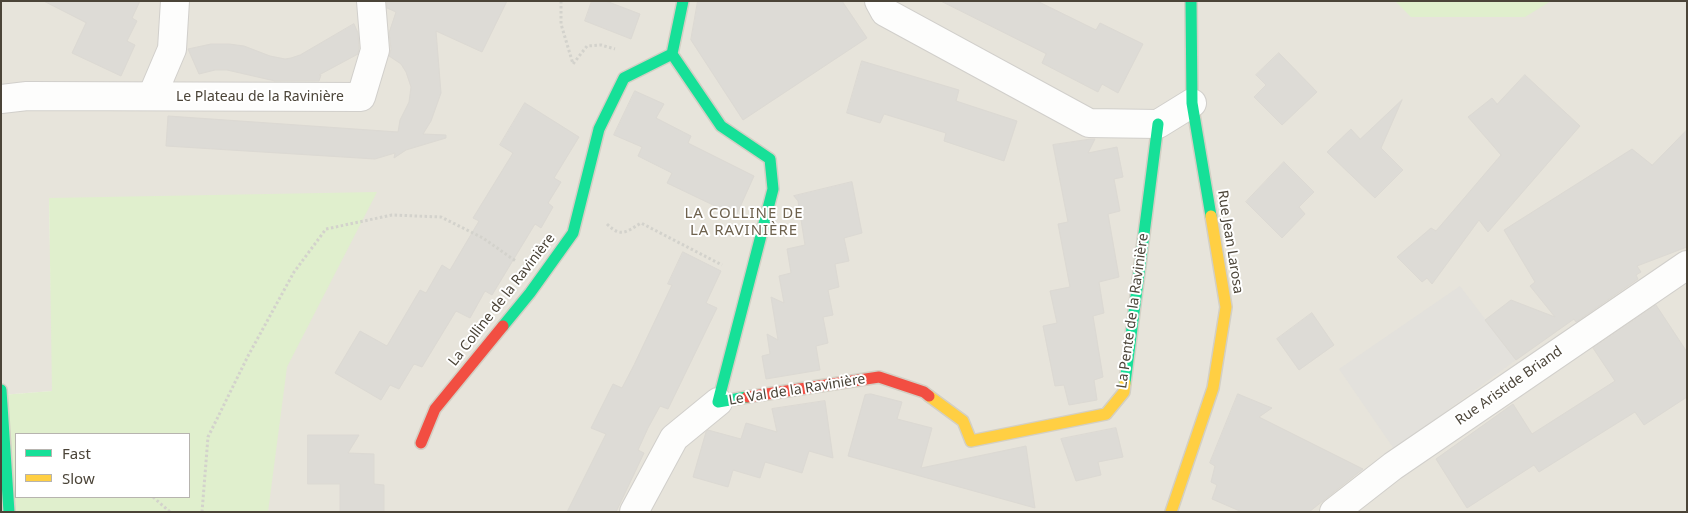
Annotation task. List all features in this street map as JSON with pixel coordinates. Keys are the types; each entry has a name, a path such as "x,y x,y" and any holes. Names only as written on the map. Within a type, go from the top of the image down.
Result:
{"street":[{"name":"Le Plateau de la Ravinière","path":"152,96 172,49 175,1"},
{"name":"Le Plateau de la Ravinière","path":"1,99 27,96 360,97 375,50 371,1"},
{"path":"672,54 683,1"},
{"path":"879,1 885,12 1089,123 1158,124 1192,103"},
{"name":"Rue Jean Larosa","path":"1171,512 1213,388 1226,308 1192,103 1191,1"},
{"name":"La Colline de la Ravinière","path":"421,442 435,409 530,293 573,233 598,128 624,78 672,54"},
{"name":"Le Val de la Ravinière","path":"672,54 721,126 770,159 773,189 718,402"},
{"name":"La Pente de la Ravinière","path":"971,441 1106,414 1124,392 1158,124"},
{"name":"Rue Aristide Briand","path":"1334,512 1393,466 1687,265"},
{"name":"Le Val de la Ravinière","path":"634,512 674,438 718,402 879,377 924,392 963,421 971,441"},
{"path":"1,390 10,512"}],"path":[{"path":"562,1 561,24 573,64 587,46 601,45 617,49 645,67"},
{"path":"202,512 208,437 248,356 294,272 326,229 392,215 441,217 483,238 540,279"},
{"path":"624,233 641,223 749,279"},
{"path":"155,498 170,512"}],"shaded area":[{"path":"1,1 1687,1 1687,512 267,512 49,198 53,391 1,395"},
{"path":"1460,286 1516,360 1394,449 1339,369"}],"green space":[{"path":"1395,1 1551,1 1525,17 1411,17"},
{"path":"377,192 287,367 268,512 1,512 1,395 52,391 49,198"}],"building":[{"path":"44,1 140,1 132,18 137,21 127,41 135,45 121,76 72,53 86,23"},
{"path":"387,1 507,1 482,52 436,31 441,93 431,121 423,134 446,135 446,138 406,150 394,158 395,153 375,159 166,146 168,116 398,132 400,120 409,102 411,87 401,64 389,56 391,49 389,33 396,12 387,8"},
{"path":"592,1 606,1 640,14 631,39 585,21"},
{"path":"698,1 842,1 867,38 743,120 691,40"},
{"path":"941,1 1037,1 1096,30 1100,23 1143,44 1118,93 1102,84 1098,92 1042,63 1046,54"},
{"path":"354,24 358,33 358,54 319,75 321,75 319,81 275,81 227,70 215,70 199,74 188,49 211,44 229,44 244,46 270,56 285,59 300,55"},
{"path":"1279,53 1317,92 1282,125 1254,97 1266,85 1256,75"},
{"path":"862,61 959,90 956,101 1017,121 1004,161 944,141 946,133 884,114 880,123 847,113"},
{"path":"1525,75 1580,126 1488,232 1479,220 1432,284 1427,278 1422,282 1397,257 1431,228 1436,231 1501,155 1468,117 1492,98 1497,104"},
{"path":"635,91 664,104 656,118 691,136 688,143 754,176 736,216 667,183 672,173 638,156 642,147 614,135"},
{"path":"1402,100 1381,148 1403,170 1375,198 1327,152 1351,129 1360,139"},
{"path":"525,103 579,137 554,178 561,182 548,203 553,207 541,228 535,224 492,295 485,291 470,318 456,311 422,367 414,364 399,389 390,385 381,400 335,373 360,331 387,346 420,290 426,293 442,265 450,270 479,221 473,218 513,153 500,145"},
{"path":"1687,130 1687,247 1637,266 1641,272 1636,275 1638,279 1576,322 1574,319 1516,360 1485,320 1511,300 1555,317 1530,286 1535,282 1504,230 1632,149 1652,165"},
{"path":"1095,139 1088,153 1117,147 1123,177 1114,179 1120,211 1108,214 1119,277 1099,282 1104,313 1093,316 1103,377 1094,380 1097,400 1069,405 1064,385 1055,386 1043,326 1057,323 1050,291 1070,287 1058,224 1068,222 1053,145"},
{"path":"1284,162 1314,192 1299,207 1305,214 1282,238 1246,202"},
{"path":"852,182 862,233 844,238 849,261 835,264 839,287 828,290 833,315 823,317 828,343 816,346 820,370 766,379 762,356 770,354 767,334 778,340 771,297 784,303 779,276 791,273 787,249 805,245 798,201 794,196"},
{"path":"683,252 721,271 706,303 717,308 668,409 660,406 648,428 638,450 644,453 616,512 567,512 606,434 591,428 613,384 622,388 672,285 668,284"},
{"path":"1656,305 1687,352 1687,397 1644,425 1635,412 1539,472 1534,465 1467,508 1436,459 1513,404 1532,434 1615,381 1593,348"},
{"path":"1312,313 1334,345 1299,370 1277,339"},
{"path":"871,394 902,402 897,419 932,428 921,468 1026,446 1035,508 848,456 865,395"},
{"path":"1238,394 1272,408 1259,417 1363,469 1309,512 1242,512 1212,499 1217,485 1211,482 1215,466 1210,463"},
{"path":"825,401 833,458 809,451 802,473 765,462 760,478 733,470 728,487 693,477 708,430 741,439 746,423 777,432 772,409"},
{"path":"1116,428 1123,457 1098,462 1101,475 1076,481 1061,439"},
{"path":"308,435 359,435 348,453 374,454 374,484 384,485 384,512 340,512 340,484 308,484"}],"traffic: fast":[{"path":"683,1 672,54 721,126 770,159 773,189 718,402 747,397"},
{"path":"1191,1 1192,103 1211,216"},
{"path":"503,326 530,293 573,233 599,129 624,78 672,54"},
{"path":"1125,383 1158,124"},
{"path":"1,390 9,512"}],"traffic: slow":[{"path":"1171,512 1213,388 1226,307 1211,216"},
{"path":"929,396 963,421 971,441 1106,414 1124,392 1125,383"}],"traffic: jam":[{"path":"421,443 435,409 503,326"},
{"path":"747,397 879,377 924,392 929,396"}],"district":[{"name":"LA COLLINE DE LA RAVINIÈRE","path":"744,222"}]}
